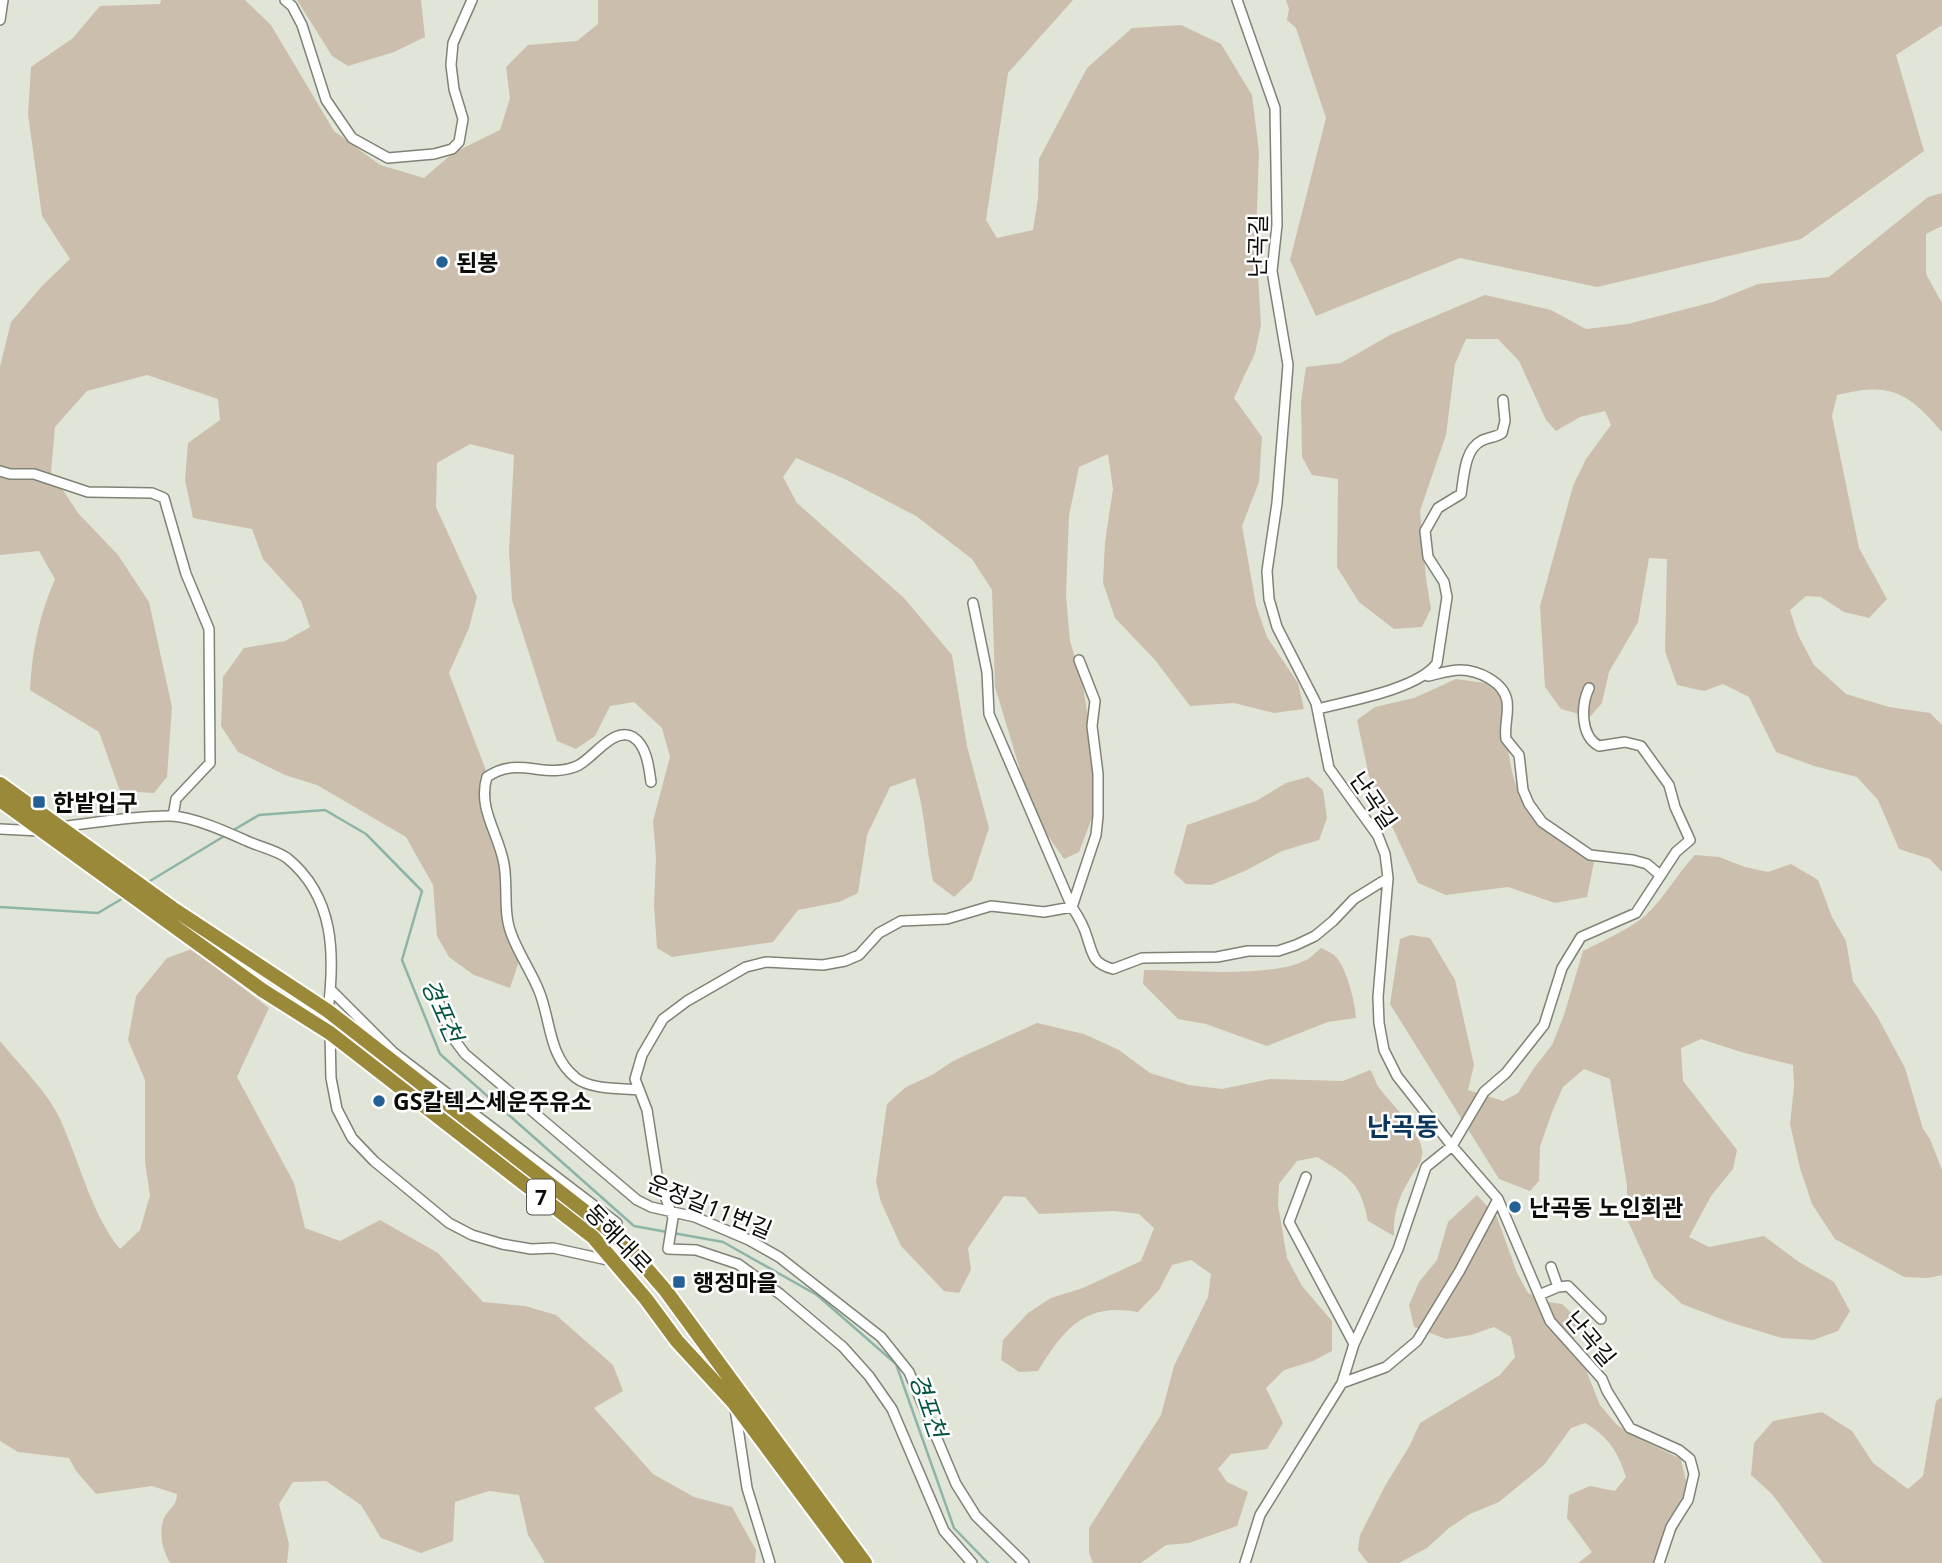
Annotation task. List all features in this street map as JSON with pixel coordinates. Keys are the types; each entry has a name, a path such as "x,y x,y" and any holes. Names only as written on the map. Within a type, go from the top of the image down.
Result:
{"highway":[{"name":"7","path":"0,784 117,877"},
{"name":"7","path":"0,800 41,831 117,877"},
{"path":"41,831 57,827"},
{"name":"동해대로","path":"117,877 172,908 328,1011 634,1254 672,1300 865,1563"},
{"name":"동해대로","path":"117,877 153,911 262,990 330,1033 593,1237 646,1299 677,1341 734,1403 853,1563"}],"street":[{"path":"0,20 3,0"},
{"path":"285,0 292,6 302,25 326,100 352,138 388,158 434,154 452,149 459,142 463,119 454,89 453,43 472,0"},
{"name":"난곡길","path":"1237,0 1275,108 1277,225 1272,271 1287,365 1277,503 1267,571 1269,599 1277,627 1318,709 1329,768 1378,836 1385,855 1388,878 1378,997 1384,1049 1396,1076 1498,1199 1550,1321 1602,1379 1630,1428 1679,1450 1690,1459 1694,1474 1688,1500 1671,1527 1658,1563"},
{"path":"1423,678 1437,663 1447,597 1444,582 1428,557 1426,531 1438,508 1461,494 1468,456 1473,447 1483,439 1495,438 1503,433 1503,400"},
{"path":"0,471 10,474 34,474 88,492 152,493 164,498 189,584 209,629 210,763 176,799 173,816"},
{"path":"973,603 987,672 989,715 1087,937 1092,957 1105,967 1113,969 1142,958 1217,957 1248,951 1278,951 1315,936 1354,899 1388,878"},
{"path":"1072,907 1096,835 1098,816 1098,774 1092,726 1095,701 1079,660"},
{"path":"1318,709 1459,670 1471,671 1493,681 1506,697 1506,739 1519,755 1523,790 1542,822 1590,855 1633,860 1647,864 1660,875"},
{"path":"1245,1563 1260,1514 1342,1383 1354,1344 1398,1249 1426,1167 1452,1146 1484,1092 1506,1073 1544,1025 1562,968 1581,937 1636,913 1676,852 1690,840 1675,807 1669,785 1641,746 1625,742 1604,747 1594,744 1584,720 1589,688"},
{"path":"639,1090 597,1086 578,1079 569,1072 552,1044 545,1006 509,928 504,860 486,809 484,787 487,777 510,766 541,771 578,765 608,741 624,736 633,737 640,746 648,761 651,782"},
{"path":"57,827 173,816 222,828 248,842 285,856 306,877 320,900 330,929 332,963 328,1011"},
{"path":"0,829 41,831"},
{"path":"972,1563 944,1531 892,1409 869,1376 843,1347 780,1294 738,1264 696,1250 671,1249 672,1214 657,1174 648,1110 635,1079 637,1068 651,1038 663,1019 687,1001 746,967 766,962 823,965 845,961 859,955 879,933 901,921 947,919 991,906 1044,912 1072,907"},
{"path":"331,990 393,1052 617,1223 615,1237"},
{"name":"운정길11번길","path":"437,998 453,1038 465,1054 637,1200 672,1214 695,1217 738,1235 779,1257 881,1337 909,1372 956,1484 976,1516 1024,1563"},
{"path":"330,1033 333,1089 337,1109 352,1138 374,1161 449,1223 472,1235 502,1244 531,1249 553,1248 613,1261"},
{"path":"1306,1177 1289,1223 1354,1344"},
{"path":"1342,1383 1386,1367 1417,1341 1459,1272 1498,1199"},
{"path":"1551,1267 1558,1287"},
{"path":"1539,1295 1568,1286 1601,1319"},
{"path":"734,1403 747,1488 770,1563"}],"shaded area":[{"path":"161,0 245,0 271,25 334,131 380,165 424,178 453,153 500,130 510,98 506,67 528,45 577,41 598,24 598,0 1073,0 1008,73 986,220 997,238 1033,230 1038,198 1039,159 1087,68 1132,28 1181,25 1221,44 1252,95 1259,152 1256,240 1261,325 1255,353 1234,398 1262,437 1259,482 1242,526 1256,605 1267,637 1298,683 1304,709 1274,713 1234,703 1190,706 1155,660 1115,618 1103,583 1105,542 1113,489 1108,454 1079,467 1069,516 1066,595 1070,641 1083,685 1097,779 1093,815 1079,852 1064,859 1037,820 1021,773 995,687 992,590 972,559 916,516 845,479 796,458 783,477 797,503 904,598 952,655 967,746 989,828 972,880 954,897 933,881 915,778 890,787 867,835 858,893 839,902 798,910 773,942 672,957 657,948 654,906 656,857 653,821 670,757 662,728 634,702 610,706 595,736 576,749 557,741 512,600 509,551 514,455 470,444 437,463 436,507 477,597 469,628 449,673 490,781 492,834 504,880 508,922 518,964 510,988 474,975 449,957 437,936 433,885 406,837 317,785 285,775 238,752 221,726 223,677 244,648 285,641 310,627 301,601 263,559 252,529 193,518 185,480 188,443 220,420 218,399 147,375 87,391 55,427 51,472 78,513 118,555 149,602 172,707 167,777 154,793 120,791 99,732 30,690 37,633 55,579 39,551 0,555 0,367 11,322 70,259 42,216 28,114 31,67 73,38 100,6 160,4"},
{"path":"297,0 421,0 425,37 394,52 348,66 332,56"},
{"path":"1286,0 1942,0 1942,25 1896,55 1924,151 1801,239 1597,287 1460,258 1316,316 1290,260 1326,118 1296,28 1287,20 1289,9"},
{"path":"1942,193 1942,226 1926,234 1926,274 1942,303 1942,432 1907,399 1884,390 1837,395 1832,416 1859,548 1887,599 1869,618 1844,612 1821,597 1806,596 1790,610 1798,635 1814,665 1846,694 1889,707 1930,713 1942,725 1942,872 1930,859 1899,849 1878,800 1857,777 1814,766 1776,752 1749,697 1723,684 1704,691 1677,685 1665,651 1667,559 1649,558 1638,622 1609,672 1602,703 1590,717 1561,709 1545,687 1540,606 1573,486 1586,459 1611,425 1605,411 1580,417 1556,431 1546,420 1519,361 1498,339 1466,339 1455,364 1446,435 1420,511 1431,609 1422,627 1394,629 1359,602 1337,567 1338,479 1312,475 1302,457 1301,401 1306,367 1341,363 1390,335 1485,295 1551,310 1586,329 1628,324 1713,302 1758,284 1829,277 1928,197"},
{"path":"1456,679 1500,685 1514,781 1525,802 1551,831 1584,852 1594,862 1587,897 1555,903 1508,887 1446,895 1418,883 1369,776 1357,720 1375,707 1414,698"},
{"path":"1308,777 1323,790 1327,818 1319,840 1282,851 1211,885 1186,884 1174,873 1187,825 1256,801 1286,783"},
{"path":"1695,855 1719,857 1768,872 1791,864 1818,880 1832,917 1846,941 1853,981 1877,1016 1905,1068 1923,1129 1930,1139 1942,1170 1942,1275 1928,1278 1904,1277 1835,1239 1812,1204 1790,1124 1793,1065 1701,1039 1681,1048 1683,1081 1737,1150 1733,1169 1711,1196 1689,1237 1709,1247 1764,1236 1799,1262 1834,1282 1850,1311 1838,1331 1813,1340 1782,1338 1682,1304 1654,1278 1627,1219 1627,1186 1610,1079 1584,1069 1563,1087 1540,1147 1539,1181 1530,1191 1499,1179 1390,1004 1400,939 1411,935 1430,938 1455,980 1474,1065 1468,1090 1503,1101 1518,1093 1552,1045 1583,951 1624,930 1646,915"},
{"path":"1321,948 1335,956 1344,969 1356,1018 1328,1022 1267,1046 1206,1024 1178,1019 1143,984 1144,970 1270,970 1304,961"},
{"path":"192,949 269,1008 237,1077 294,1183 305,1228 340,1241 380,1220 438,1253 483,1302 525,1306 556,1315 613,1365 623,1391 594,1408 653,1474 694,1497 732,1507 756,1550 755,1563 545,1563 528,1535 519,1495 489,1491 455,1502 453,1541 421,1553 381,1538 361,1505 326,1481 293,1482 279,1504 289,1544 287,1563 170,1563 163,1547 161,1530 164,1518 174,1504 177,1494 152,1486 96,1494 76,1471 69,1458 18,1452 0,1441 0,1041 52,1104 65,1130 92,1201 120,1249 140,1230 150,1195 145,1162 145,1080 128,1040 136,996 167,958"},
{"path":"1037,1023 1084,1034 1119,1050 1150,1073 1189,1085 1222,1089 1270,1079 1343,1081 1370,1070 1378,1087 1407,1121 1422,1148 1421,1161 1398,1204 1394,1236 1368,1221 1361,1197 1352,1182 1317,1157 1297,1161 1279,1184 1278,1205 1287,1258 1302,1286 1332,1321 1332,1351 1313,1361 1284,1370 1266,1388 1283,1423 1267,1449 1231,1454 1218,1469 1227,1482 1248,1492 1237,1526 1189,1543 1166,1545 1141,1563 1093,1563 1089,1553 1089,1528 1161,1415 1174,1366 1208,1297 1211,1274 1191,1260 1172,1265 1159,1290 1138,1312 1119,1310 1089,1315 1067,1331 1038,1371 1019,1372 1001,1360 1003,1340 1028,1313 1051,1298 1083,1288 1141,1261 1154,1228 1139,1214 1114,1211 1039,1214 1025,1197 1004,1196 968,1248 971,1270 959,1293 944,1291 901,1246 881,1202 876,1182 887,1104 906,1087 953,1061"},
{"path":"1477,1195 1497,1217 1517,1273 1528,1293 1548,1302 1562,1304 1577,1318 1576,1333 1570,1351 1586,1370 1600,1405 1616,1424 1634,1436 1681,1459 1688,1490 1687,1507 1662,1563 1578,1563 1592,1552 1567,1518 1569,1495 1590,1486 1615,1491 1626,1477 1611,1446 1600,1433 1585,1423 1571,1428 1544,1465 1499,1502 1470,1514 1427,1548 1399,1563 1368,1563 1358,1550 1360,1535 1420,1423 1500,1375 1515,1357 1511,1337 1494,1327 1471,1335 1446,1339 1414,1327 1409,1305 1419,1282 1437,1260 1448,1222"},
{"path":"1942,1397 1942,1563 1823,1563 1772,1494 1751,1475 1754,1443 1773,1421 1822,1412 1852,1431 1873,1463 1908,1489 1923,1476 1936,1401"}],"waterway":[{"name":"경포천","path":"232,831 259,815 325,810 366,834 422,891 402,960 440,1054 634,1226 667,1232"},
{"name":"경포천","path":"145,884 226,835"},
{"name":"경포천","path":"0,907 98,913 125,897"},
{"name":"경포천","path":"673,1233 723,1242 817,1295 896,1364 954,1528 988,1563"}],"place":[{"name":"된봉","path":"442,262"},
{"name":"한밭입구","path":"39,802"},
{"name":"GS칼텍스세운주유소","path":"379,1101"},
{"name":"난곡동 노인회관","path":"1515,1207"},
{"name":"행정마을","path":"679,1282"}],"district":[{"name":"난곡동","path":"1403,1126"}]}
